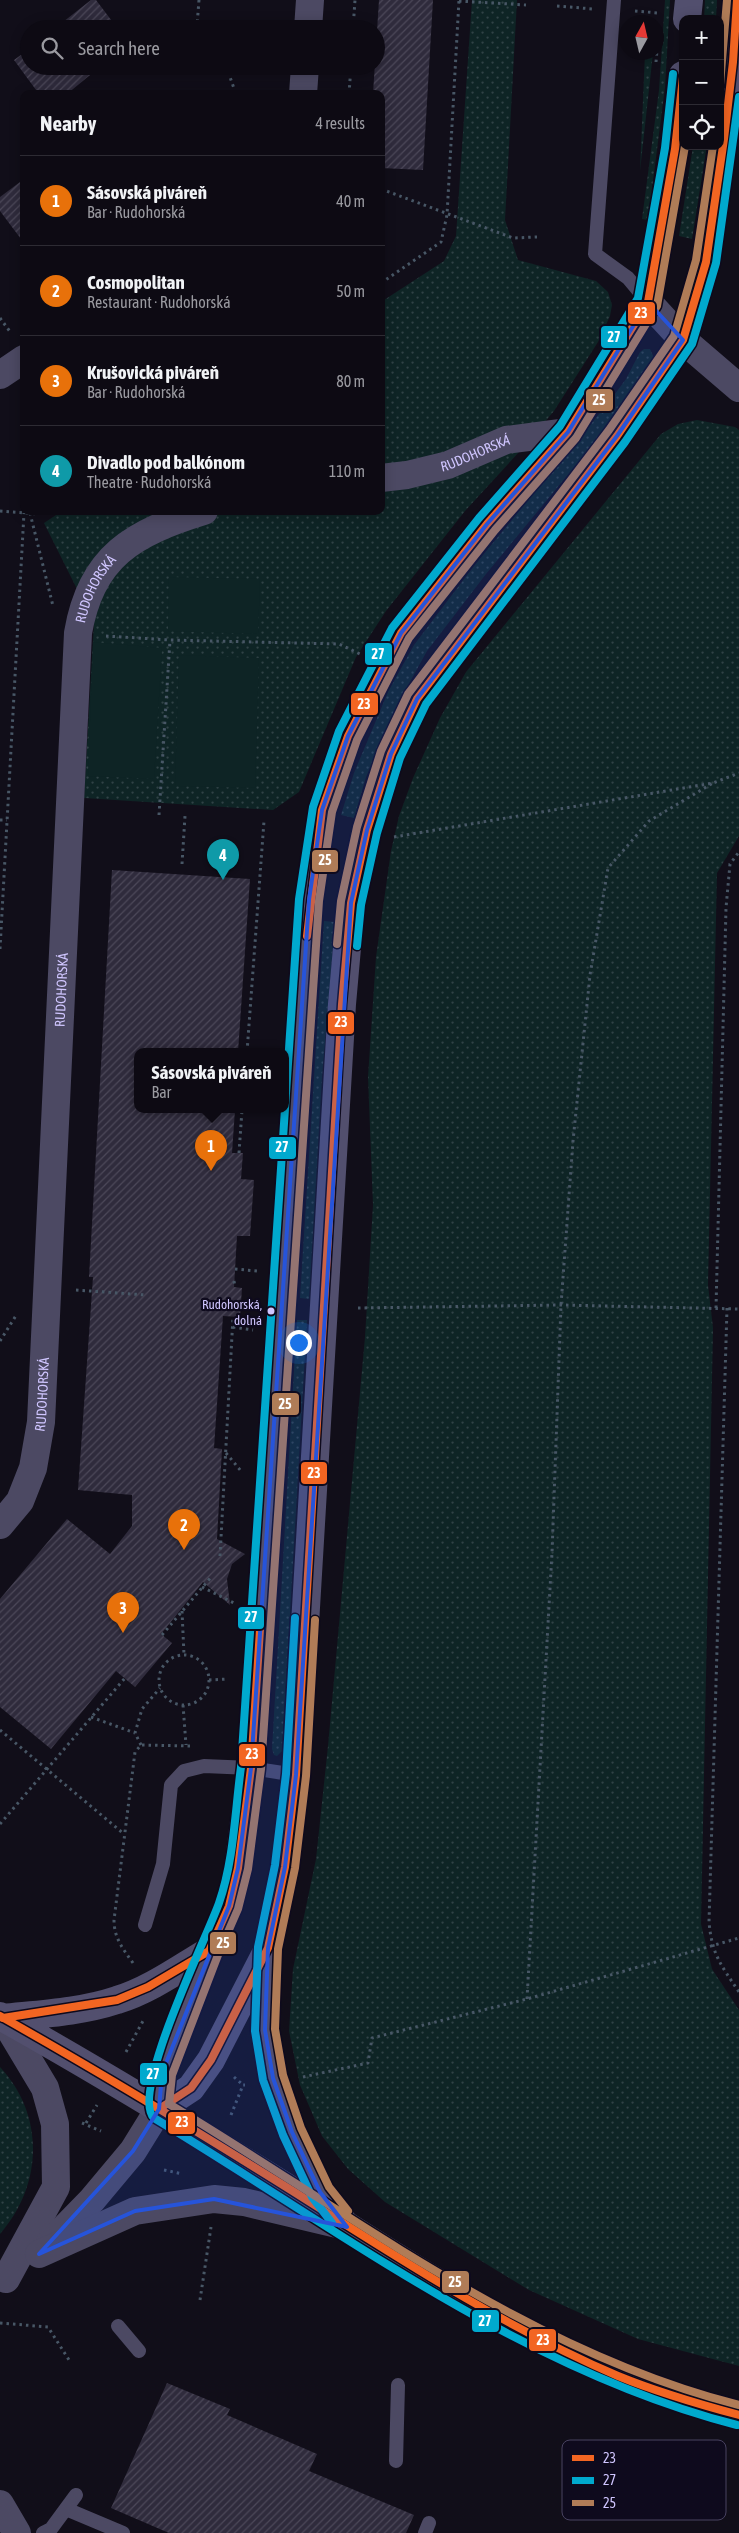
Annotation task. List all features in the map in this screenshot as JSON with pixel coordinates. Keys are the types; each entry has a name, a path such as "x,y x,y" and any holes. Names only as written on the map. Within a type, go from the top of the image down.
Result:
{"street":[{"path":"309,20 310,0"},
{"path":"687,15 689,0"},
{"path":"348,2226 320,2192 292,2132 273,2078 265,2030 268,1948 286,1867 296,1774 342,1004 351,903 367,830 391,754 418,700 612,444 683,340 706,262 724,139 733,62 737,0"},
{"path":"303,90 304,75"},
{"path":"159,2109 162,2073 209,1951 229,1906 238,1868 251,1768 309,900 322,810 348,736 401,633 486,524 568,432 648,302 675,148 680,105"},
{"path":"648,302 683,340 739,388"},
{"path":"0,375 20,362"},
{"name":"RUDOHORSKÁ","path":"385,478 407,475 448,465 506,440 568,432"},
{"name":"RUDOHORSKÁ","path":"0,1525 20,1501 33,1468 41,1422 78,633 82,607 96,577 118,550 150,531 193,515"},
{"path":"3,2282 39,2254 92,2200 133,2151 159,2109 191,2088 211,2060 268,1948"},
{"path":"2,2017 52,2012 117,2000 148,1987 209,1951"},
{"path":"2,2017 159,2109 421,2272 531,2334 594,2364 662,2391 739,2415"},
{"path":"2,2017 45,2088 55,2124 56,2187 3,2282"},
{"path":"39,2254 135,2211 214,2199 244,2202 348,2226"},
{"path":"0,2504 16,2533"}],"lane":[{"path":"614,0 594,254 628,278 648,302"},
{"path":"145,1926 163,1864 172,1785 184,1771 204,1766 251,1768 296,1774"},
{"path":"118,2326 139,2351"},
{"path":"396,2461 398,2385"},
{"path":"43,2533 51,2529 76,2495"},
{"path":"66,2509 123,2533"}],"path":[{"path":"197,20 199,0"},
{"path":"354,20 355,0"},
{"path":"385,280 441,242 447,215 459,0 526,5"},
{"path":"557,6 599,9"},
{"path":"629,11 659,13"},
{"path":"229,75 235,90"},
{"path":"349,90 350,75"},
{"path":"385,192 513,238 537,237"},
{"path":"0,511 20,513"},
{"path":"0,949 24,515"},
{"path":"31,515 54,608"},
{"path":"132,638 339,644 363,656"},
{"path":"159,815 170,640"},
{"path":"527,1999 552,1554 561,1305 573,1141 590,975 608,868 649,822 713,783 739,773"},
{"path":"387,838 713,783"},
{"path":"182,864 185,816"},
{"path":"0,820 7,820"},
{"path":"247,1048 264,821"},
{"path":"716,1308 726,908 730,864 739,852"},
{"path":"239,1153 242,1113"},
{"path":"235,1269 258,1271"},
{"path":"234,1281 235,1287"},
{"path":"48,1288 146,1295"},
{"path":"358,1308 561,1305 739,1309"},
{"path":"727,1308 709,1922 712,1946 718,1962 739,1992"},
{"path":"220,1556 233,1317"},
{"path":"232,1327 254,1330"},
{"path":"226,1453 246,1477"},
{"path":"162,1635 212,1576"},
{"path":"202,1587 237,1604 238,1596"},
{"path":"182,1611 184,1655"},
{"path":"179,1655 184,1655 195,1657 202,1663 207,1670 209,1680 205,1694 199,1701 183,1705 168,1700 160,1688 158,1678 165,1663 179,1655"},
{"path":"0,1824 125,1678"},
{"path":"209,1680 233,1678"},
{"path":"141,1746 135,1734 142,1709 160,1688"},
{"path":"183,1705 186,1746"},
{"path":"91,1717 135,1734"},
{"path":"0,1730 125,1835"},
{"path":"135,1966 119,1943 114,1931 135,1752 141,1746 194,1746"},
{"path":"301,2078 368,2063 372,2038 527,1999 739,1938"},
{"path":"126,2052 147,2015"},
{"path":"231,2115 243,2086 252,2083"},
{"path":"86,2123 97,2104"},
{"path":"200,2300 212,2223"},
{"path":"0,2323 48,2327 70,2360"}],"highlighted area":[{"path":"648,302 683,340 617,436 417,699 391,754 367,830 351,903 296,1775 285,1867 268,1948 265,2030 273,2078 292,2132 320,2192 347,2227 214,2199 135,2211 39,2254 133,2151 159,2109 162,2073 229,1906 238,1868 251,1768 309,900 322,810 348,736 401,633 487,524 568,432"}],"green space":[{"path":"472,0 517,0 505,220 518,260 596,281 608,292 612,305 610,316 598,342 554,411 465,511 386,611 356,657 299,792 273,810 84,798 94,623 44,523 56,515 385,515 385,299 444,261 456,236"},
{"path":"665,0 670,0 665,87 648,220 642,219 659,90 661,60 664,60"},
{"path":"705,0 717,0 716,15 704,15"},
{"path":"645,60 652,60 640,171"},
{"path":"692,150 706,150 692,239 679,236"},
{"path":"644,349 650,349 654,358 622,409 486,574 427,651 401,698 366,777 354,818 341,815 354,773 388,692 414,645 474,566 609,402 626,379 640,352"},
{"path":"697,420 735,427 739,430 739,836 717,873 708,1285 713,1328 701,1924 712,1969 739,2010 739,2366 638,2339 529,2290 385,2202 348,2169 322,2136 300,2085 289,2031 293,1969 316,1859 328,1746 365,1337 373,1205 368,1077 376,957 391,851 399,816 413,778 440,718 466,672 661,434 678,424"},
{"path":"169,577 260,579 258,634 168,631"},
{"path":"93,642 162,648 154,779 88,776"},
{"path":"179,655 259,658 255,788 175,786"},
{"path":"324,921 335,922 322,1077 309,1299 300,1298"},
{"path":"297,1320 307,1320 282,1751 277,1756 274,1755 272,1749"},
{"path":"0,2067 15,2086 25,2106 31,2128 33,2150 31,2172 24,2194 14,2215 0,2234"}],"building":[{"path":"91,0 96,0 111,20 65,20"},
{"path":"379,0 433,0 423,170 385,168 385,90 373,90 374,75 385,75 385,20 378,20"},
{"path":"20,56 20,68 14,60"},
{"path":"25,75 90,75 72,90 36,90"},
{"path":"20,182 20,238 0,211 0,197"},
{"path":"112,870 250,879 238,1048 134,1048 134,1113 235,1113 232,1153 243,1153 241,1179 254,1180 250,1236 237,1236 234,1287 242,1288 240,1317 223,1316 214,1448 222,1449 217,1539 245,1554 232,1564 227,1579 230,1605 203,1582 161,1634 172,1643 135,1687 116,1671 51,1749 0,1707 0,1599 67,1519 110,1554 132,1526 132,1495 78,1490 93,1277 89,1277"},
{"path":"167,2383 230,2409 227,2415 317,2454 309,2471 414,2515 406,2533 169,2533 111,2508"}],"transit line":[{"name":"25","path":"722,60 727,0"},
{"name":"23","path":"159,2109 191,2088 211,2060 268,1948 285,1867 296,1775 342,1004 351,903 367,830 391,754 417,699 617,436 683,340 706,262 724,139 733,62 737,0"},
{"name":"27","path":"289,1049 299,899 313,807 339,731 392,628 479,518 560,426 638,298 665,148 673,74"},
{"name":"27","path":"357,946 361,905 377,833 400,758 426,704 625,442 692,344 716,263 739,97"},
{"name":"23","path":"307,936 322,810 348,736 401,633 487,524 568,432 648,302 675,149 680,105"},
{"name":"25","path":"684,150 657,306 576,438 495,530 409,638 357,740 332,812 319,901 261,1769 248,1869 238,1909 218,1955 172,2075 169,2104 374,2234 444,2276 515,2315 587,2351 662,2381 739,2405"},
{"name":"25","path":"337,944 341,901 357,827 381,751 408,694 609,430 674,336 696,260 712,150"},
{"name":"27","path":"285,1113 241,1767 233,1835 228,1870 219,1903 173,2014 152,2079 149,2103 154,2118 364,2250 435,2293 507,2333 581,2370 658,2401 737,2425"},
{"name":"23","path":"3,2018 117,2000 148,1987 209,1951 229,1906 238,1868 251,1768 261,1614"},
{"name":"27","path":"295,1618 286,1774 275,1865 258,1947 255,2031 263,2080 283,2135 312,2197 332,2223"},
{"name":"25","path":"315,1620 306,1776 295,1868 278,1949 275,2029 283,2075 301,2128 329,2187 348,2211"},
{"name":"23","path":"0,2016 183,2123 410,2265 492,2313 618,2376 678,2397 739,2415"}],"place":[{"name":"Divadlo pod balkónom","path":"223,880"},
{"name":"Sásovská piváreň","path":"211,1171"},
{"name":"Rudohorská, dolná","path":"271,1311"},
{"name":"Cosmopolitan","path":"184,1550"},
{"name":"Krušovická piváreň","path":"123,1633"}]}
